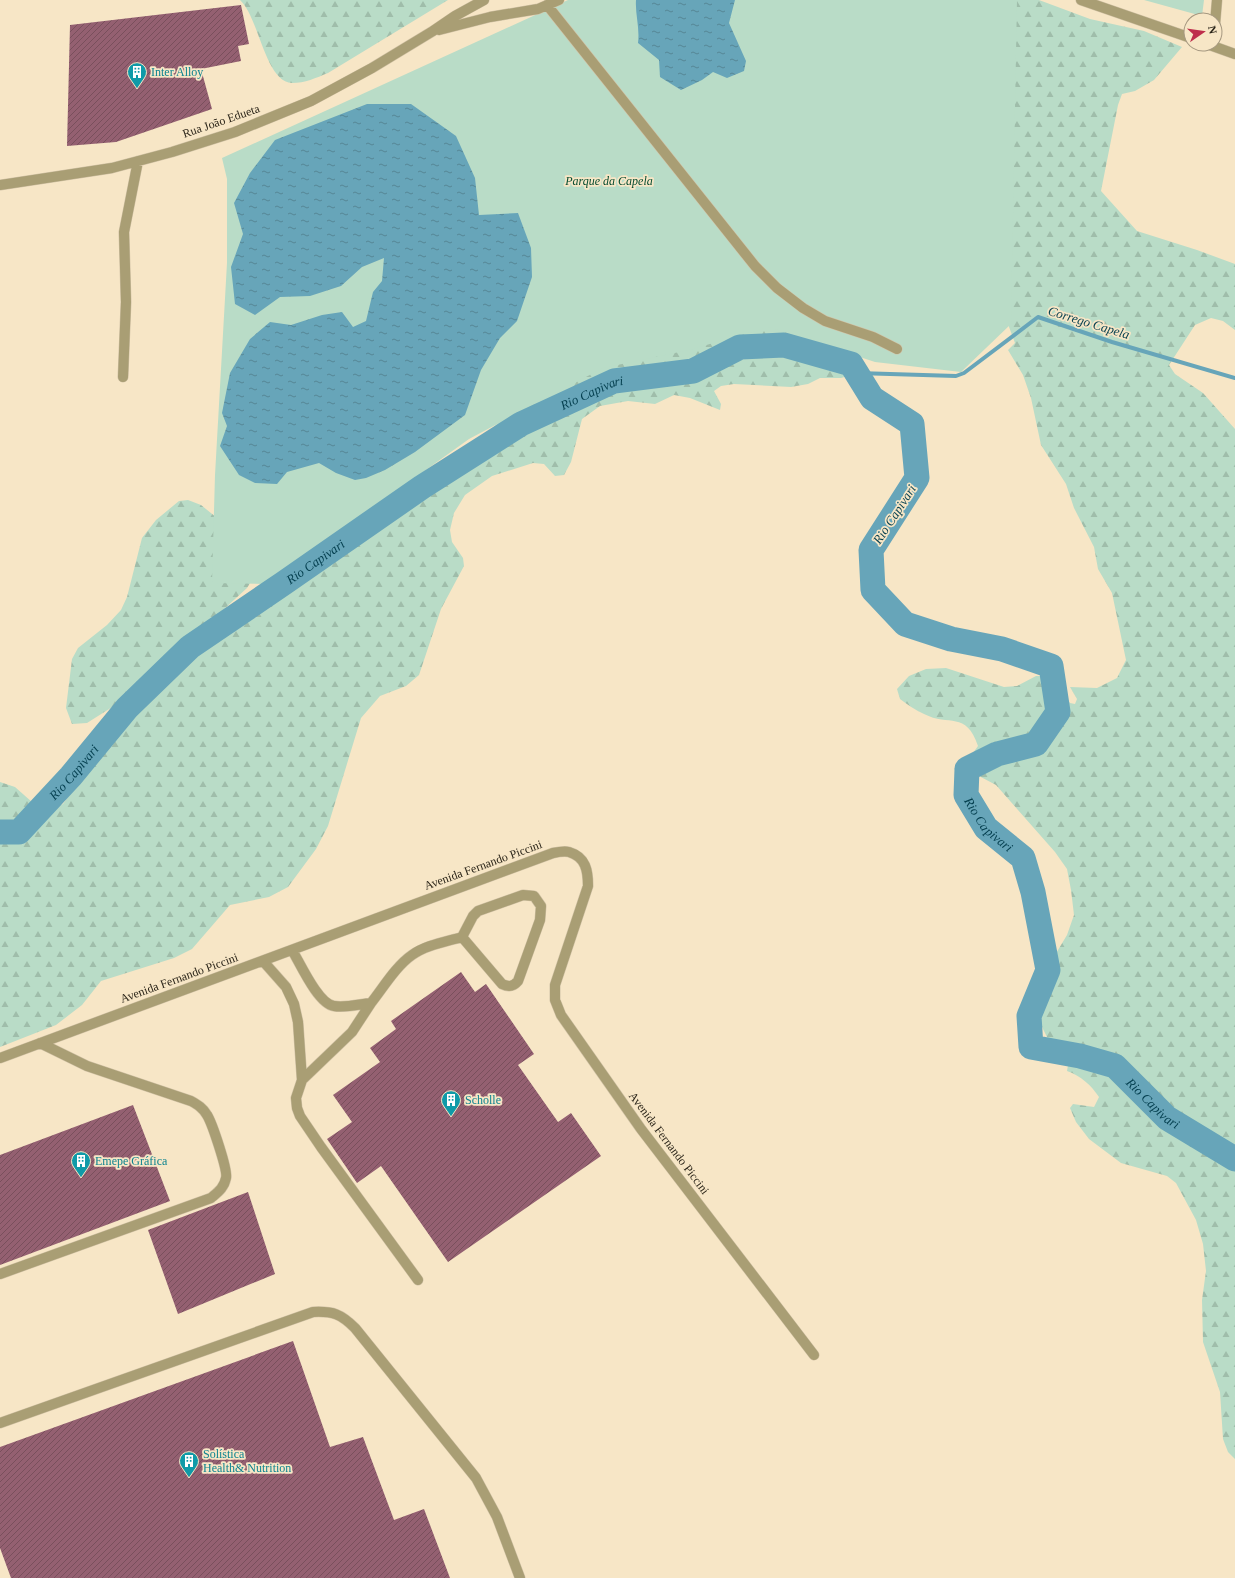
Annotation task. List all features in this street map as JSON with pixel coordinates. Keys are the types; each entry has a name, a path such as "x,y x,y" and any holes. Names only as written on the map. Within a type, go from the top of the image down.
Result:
{"street":[{"name":"Rua João Edueta","path":"0,185 112,168 235,132 311,101 372,68 455,16 484,0"},
{"name":"Rua João Edueta","path":"433,31 559,0"},
{"path":"1081,0 1183,35"},
{"path":"1216,12 1217,0"},
{"path":"540,5 755,266 776,288 803,308 825,321 873,338 897,349"},
{"path":"1223,50 1235,54"},
{"path":"123,377 126,302 124,232 138,161"},
{"name":"Avenida Fernando Piccini","path":"0,1058 553,853 569,852 581,859 588,870 588,886 555,985 555,1000 561,1016 641,1129 814,1355"},
{"path":"302,1080 352,1032 371,1003 403,963 412,955 421,950 462,936 473,916 484,909 529,894 534,896 541,906 540,920 518,982 516,985 511,987 502,984 462,936"},
{"path":"292,950 317,993 327,1003 333,1006 371,1003"},
{"path":"263,961 286,987 294,1004 298,1022 302,1080 296,1098 300,1116 418,1280"},
{"path":"0,1274 211,1198 222,1189 226,1177 224,1163 208,1116 201,1107 191,1101 87,1066 40,1043"},
{"path":"0,1423 314,1312 328,1311 343,1317 355,1328 476,1478 497,1518 520,1578"}],"green space":[{"path":"240,0 448,0 328,73 306,81 292,83 283,80 275,72 263,48 247,8"},
{"name":"Parque da Capela","path":"568,0 1017,0 1011,324 961,372 875,362 769,327 689,350 603,368 469,439 267,584 212,583 215,475 227,263 227,179 222,158"},
{"path":"730,0 1039,0 1090,19 1144,31 1182,47 1154,80 1135,91 1122,94 1118,105 1101,191 1137,231 1235,264 1235,330 1223,321 1211,318 1195,325 1169,365 1175,374 1203,393 1235,429 1235,1459 1228,1452 1223,1439 1220,1392 1203,1342 1202,1300 1206,1271 1203,1244 1196,1220 1176,1183 1167,1176 1121,1163 1089,1139 1076,1122 1070,1108 1073,1104 1094,1107 1099,1097 1085,1081 1077,1075 1067,1071 1068,1065 1053,1049 1033,1009 1029,988 1038,969 1055,955 1067,935 1074,915 1067,869 1055,852 996,785 977,775 954,769 970,757 978,746 968,728 962,723 956,721 933,718 917,711 900,699 897,689 909,676 926,669 946,668 1004,687 1017,686 1036,676 1043,676 1054,682 1070,703 1075,704 1077,699 1070,687 1097,688 1117,678 1126,660 1112,593 1098,569 1094,547 1074,508 1066,484 1041,445 1031,398 1023,375 1008,350 1015,343 996,292"},
{"path":"1144,0 1204,0 1202,12 1188,12"},
{"path":"820,321 866,371 841,378 820,378 808,384 791,387 734,384 721,386 714,391 721,404 720,410 690,398 674,395 655,404 628,401 600,406 582,419 571,462 564,475 555,476 544,464 533,463 492,476 465,495 454,513 450,530 452,542 463,558 464,566 441,609 419,675 406,686 380,696 361,718 328,826 316,849 288,887 269,897 230,905 192,949 174,958 101,981 82,1005 56,1025 0,1047 0,782 15,787 41,810 50,810 63,804 73,790 89,748 129,701 117,704 87,723 72,724 66,708 72,659 78,648 107,625 121,610 127,597 142,538 156,520 179,501 188,500 201,505 248,543 257,572 247,588 210,622 293,578 345,546 399,501 462,459 501,420 576,328"}],"water":[{"path":"636,0 735,0 729,23 746,61 744,71 727,78 713,72 702,80 681,90 660,77 659,60 638,43"},
{"path":"367,104 411,104 456,136 475,178 479,215 518,213 531,248 532,277 517,321 500,338 481,370 465,415 415,452 385,470 366,478 355,480 336,473 319,463 287,472 277,484 255,483 239,475 220,446 227,426 222,413 230,373 250,339 270,322 291,325 322,315 342,312 353,327 366,321 373,292 382,281 384,258 362,267 341,286 310,296 280,297 255,315 235,304 231,267 243,234 234,203 250,173 275,140"}],"building":[{"name":"Inter Alloy","path":"241,5 249,44 238,46 241,61 201,69 212,109 116,142 67,146 70,25"},
{"name":"Scholle","path":"461,972 475,992 486,984 534,1054 518,1065 558,1122 571,1113 601,1156 448,1262 381,1166 357,1183 327,1139 352,1122 333,1095 380,1062 370,1048 396,1029 391,1021"},
{"name":"Emepe Gráfica","path":"133,1105 170,1201 0,1265 0,1155"},
{"path":"248,1192 275,1274 178,1314 148,1230"},
{"name":"Solística Health& Nutrition","path":"293,1341 330,1447 363,1437 394,1520 424,1509 450,1578 11,1578 0,1548 0,1447"}],"waterway":[{"name":"Corrego Capela","path":"857,373 956,376 964,373 1038,317 1112,342 1235,378"},
{"name":"Rio Capivari","path":"0,832 19,832 71,776 127,708 190,647 422,487 521,424 614,381 693,371 740,347 784,345 851,364 872,398 912,424 917,478 871,550 873,590 905,624 951,639 1002,649 1051,666 1058,712 1036,744 997,754 967,769 966,795 986,828 1023,858 1033,892 1048,970 1029,1016 1031,1047 1080,1056 1115,1066 1167,1118 1235,1159"}],"place":[{"name":"Inter Alloy","path":"137,89"},
{"name":"Scholle","path":"451,1117"},
{"name":"Emepe Gráfica","path":"81,1178"},
{"name":"Solística Health& Nutrition","path":"189,1478"}]}
